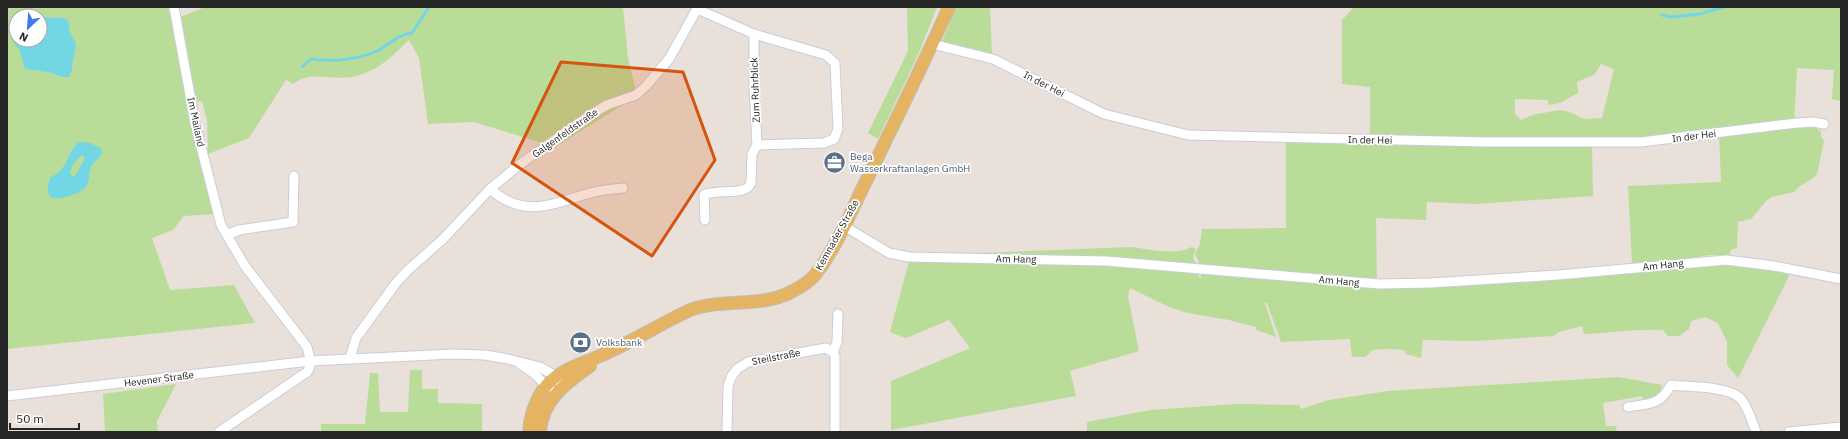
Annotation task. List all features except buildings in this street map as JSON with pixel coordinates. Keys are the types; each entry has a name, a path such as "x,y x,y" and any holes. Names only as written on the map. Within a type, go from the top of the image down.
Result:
{"main road":[{"name":"Kemnader Straße","path":"540,432 543,416 547,406 559,389 601,356 649,330 704,305 771,299 795,290 814,276 844,226 949,7"},
{"name":"Kemnader Straße","path":"529,432 534,410 546,386 557,377 593,358 601,356"}],"street":[{"name":"Im Mailand","path":"174,7 202,153 221,225 254,278 307,347 310,361"},
{"path":"698,8 754,34 826,55 832,58 836,63 838,129 834,139 824,143 757,145"},
{"name":"Galgenfeldstraße","path":"350,358 356,338 396,283 443,239 490,189 519,166 579,122 607,105 636,95 646,86 669,58 698,8"},
{"name":"Zum Ruhrblick","path":"706,220 704,195 713,192 743,191 750,187 752,179 752,154 757,145 754,79 754,34"},
{"name":"In der Hei","path":"932,44 993,59 1104,114 1147,126 1188,135 1486,142 1642,142 1797,123 1814,122 1824,124"},
{"path":"227,235 239,230 293,222 294,176"},
{"path":"490,189 510,203 537,207 606,190 623,188"},
{"name":"Am Hang","path":"844,226 889,253 909,257 1106,261 1379,284 1430,283 1558,275 1720,260 1774,266 1841,279"},
{"path":"835,432 836,356 833,352 837,342 838,314"},
{"name":"Steilstraße","path":"727,432 728,387 731,377 736,369 748,362 769,357 826,348 833,352"},
{"name":"Hevener Straße","path":"7,396 310,361 463,354 485,355 540,367 557,377"},
{"path":"219,432 307,372 310,369 310,361"},
{"name":"Hevener Straße","path":"519,363 536,375 546,386"},
{"path":"546,386 559,389 557,377"},
{"path":"1628,407 1657,402 1664,396 1671,385 1724,391 1740,398 1756,432"},
{"path":"1789,432 1841,427"}],"highlighted area":[{"path":"561,62 683,72 715,160 652,256 512,163"}],"green space":[{"path":"7,7 168,7 171,21 205,7 623,7 628,58 637,96 555,147 474,122 428,124 419,58 409,40 385,62 372,70 356,76 340,78 315,76 307,77 293,84 286,80 249,138 208,154 207,120 202,101 188,103 215,214 184,216 173,230 152,238 170,290 234,285 255,323 7,349"},
{"path":"907,7 937,7 918,55 878,139 868,133 908,51"},
{"path":"956,7 990,7 992,56 942,42"},
{"path":"1354,7 1841,7 1841,101 1832,99 1834,70 1797,68 1794,124 1813,125 1821,132 1821,137 1824,141 1817,174 1794,192 1772,197 1766,201 1751,219 1738,222 1737,248 1731,250 1729,255 1709,255 1681,260 1632,264 1628,186 1721,182 1719,132 1638,140 1370,136 1370,87 1342,84 1342,20","holes":["1601,64 1614,69 1602,118 1584,119 1570,112 1560,110 1532,115 1521,120 1515,114 1515,99 1548,100 1548,105 1560,103 1578,93 1577,82 1595,74"]},
{"path":"1286,143 1592,145 1593,196 1476,204 1427,202 1426,220 1376,218 1377,280 1200,265 1195,254 1200,244 1202,229 1286,228"},
{"path":"1132,247 1178,251 1191,247 1196,249 1193,257 1196,265 978,256 978,253"},
{"path":"909,261 1075,263 1197,271 1201,279 1200,271 1341,284 1715,264 1750,266 1791,272 1738,378 1727,365 1727,342 1718,323 1705,317 1691,321 1689,329 1679,336 1668,336 1663,330 1584,334 1582,326 1559,332 1554,336 1473,341 1423,340 1421,358 1406,354 1404,350 1387,349 1373,350 1365,357 1352,357 1350,339 1281,342 1267,303 1265,303 1276,337 1256,330 1256,327 1229,320 1188,313 1169,307 1130,288 1128,296 1139,351 1070,371 1076,396 891,430 891,381 970,348 949,320 906,338 890,332"},
{"path":"410,370 422,370 422,389 438,389 438,403 482,404 482,432 321,432 321,424 365,424 370,373 378,373 380,412 408,412"},
{"path":"1619,377 1662,385 1658,395 1651,399 1643,400 1642,396 1603,403 1606,426 1616,426 1617,432 1087,432 1087,422 1151,410 1236,404 1299,405 1301,409 1329,400 1388,391"},
{"path":"176,384 157,421 158,432 105,432 103,394"}],"water":[{"path":"48,17 63,18 68,20 70,33 76,44 69,77 62,77 48,72 25,69 18,48 48,48"},
{"path":"78,142 90,143 102,149 102,152 91,167 88,183 83,190 67,197 52,198 48,192 50,178 61,170","holes":["82,155 85,158 76,175 72,177 70,172 73,164"]}],"waterway":[{"path":"302,67 311,59 328,60 354,58 379,50 399,37 412,33 429,7"},
{"path":"1703,13 1724,7"},
{"path":"1662,15 1672,17 1700,14"}],"place":[{"name":"Bega Wasserkraftanlagen GmbH","path":"835,162"},
{"name":"Volksbank","path":"580,342"}]}
